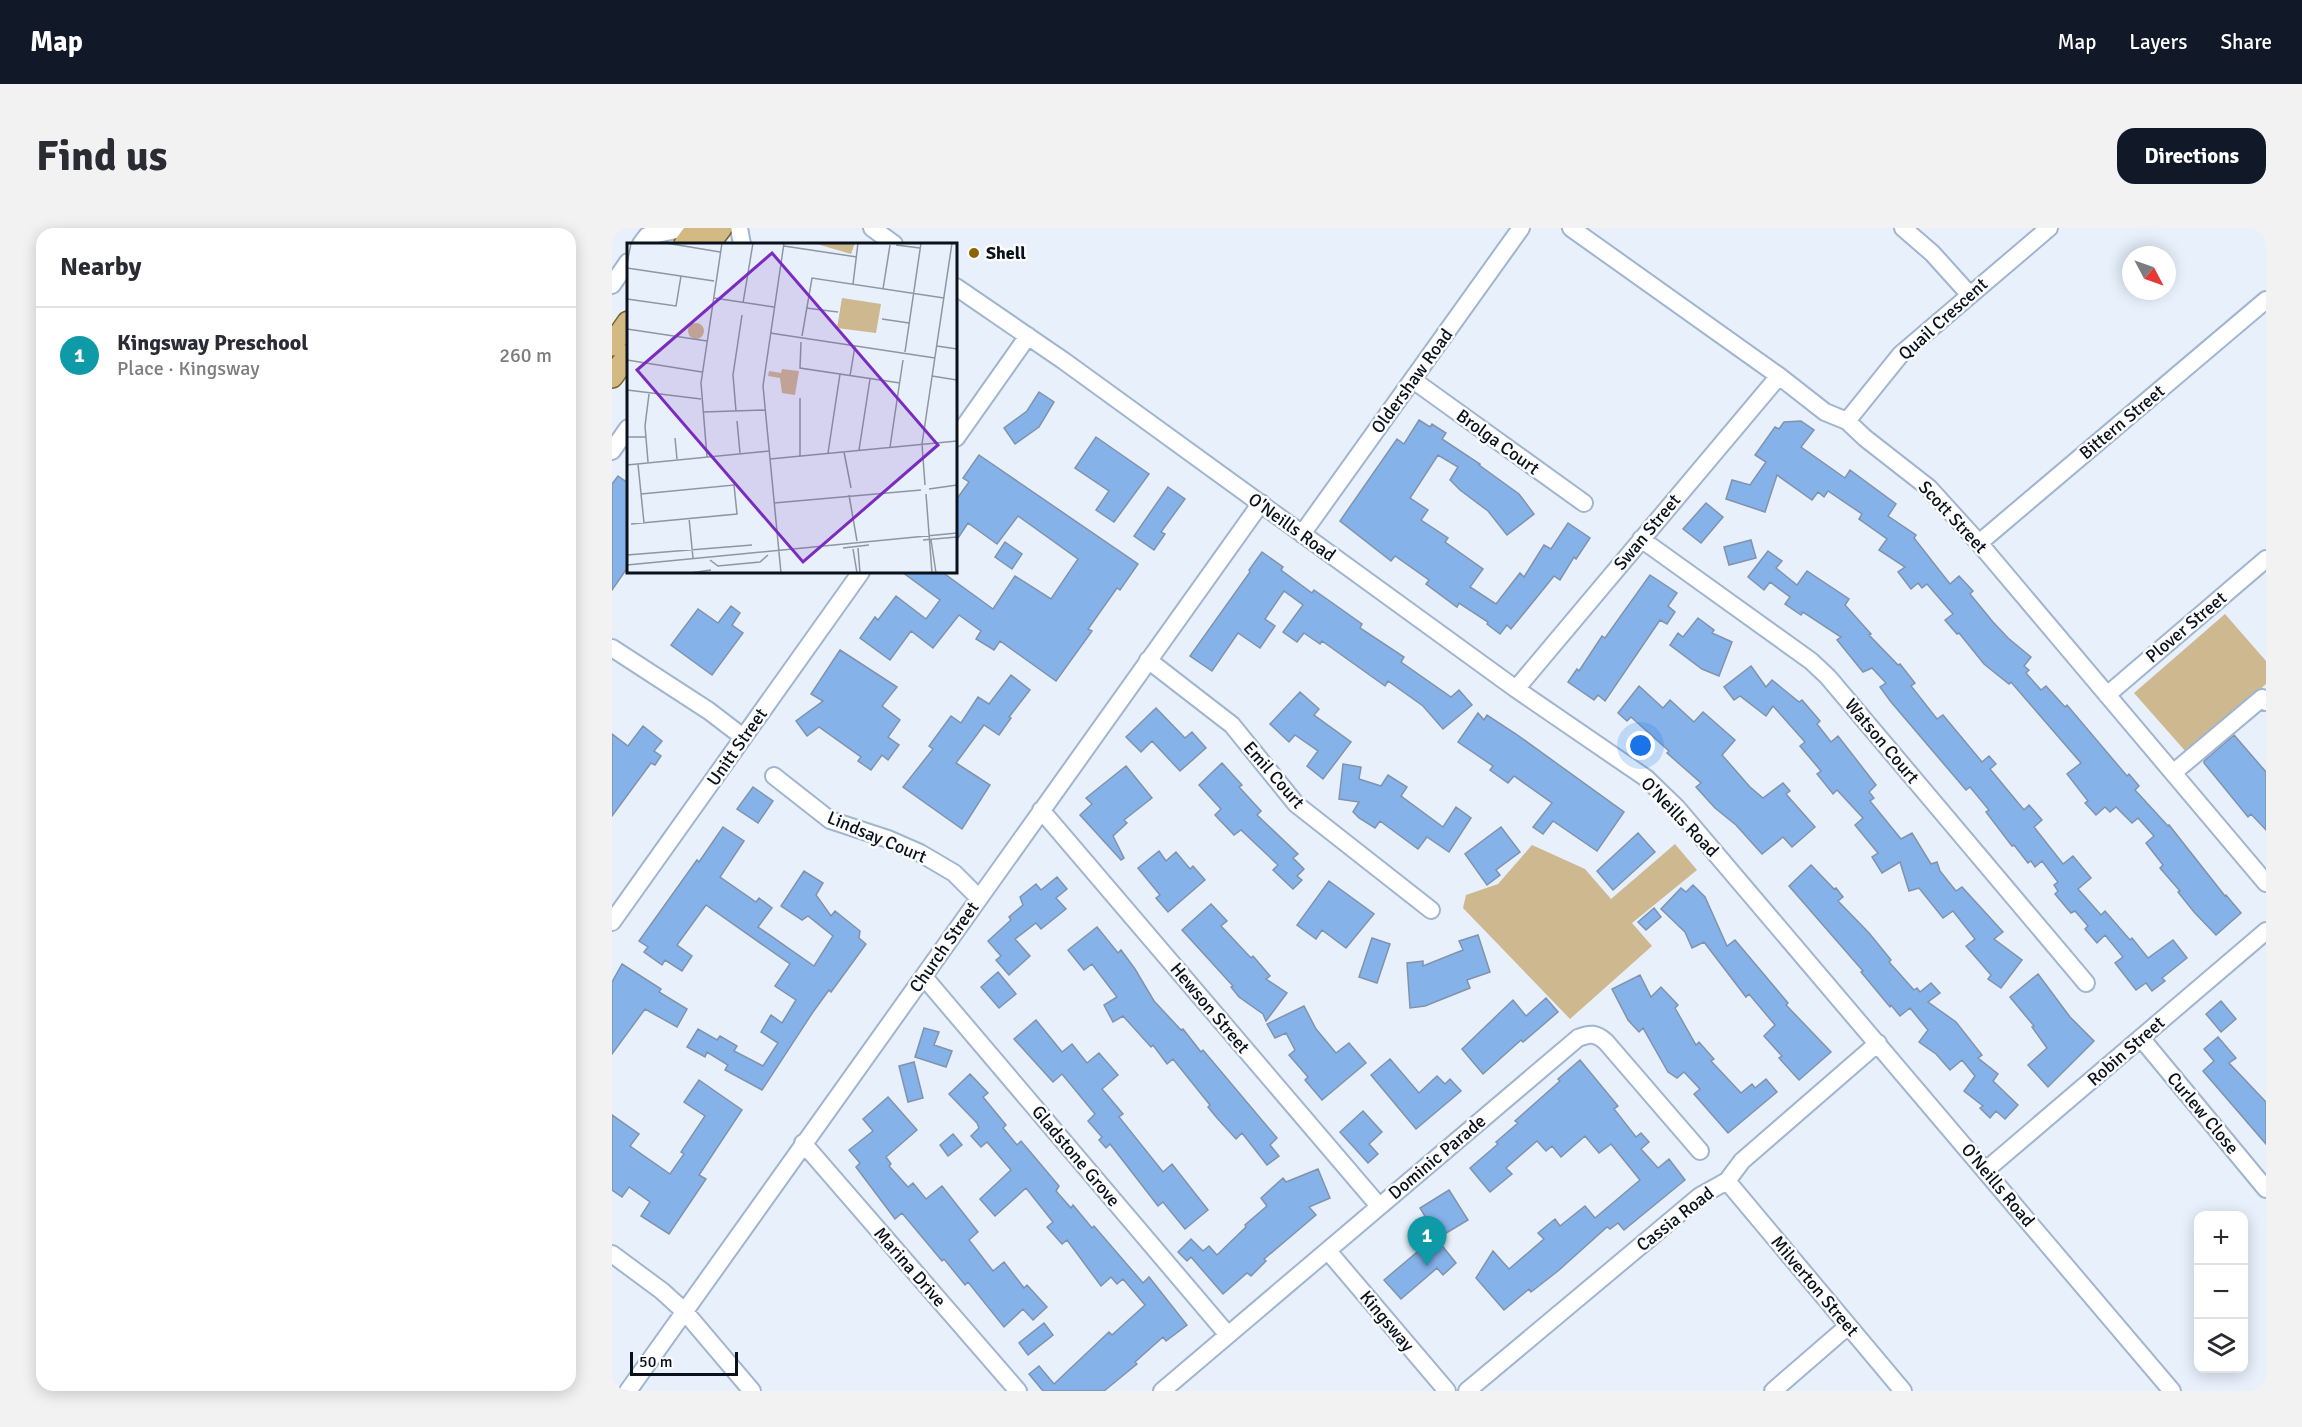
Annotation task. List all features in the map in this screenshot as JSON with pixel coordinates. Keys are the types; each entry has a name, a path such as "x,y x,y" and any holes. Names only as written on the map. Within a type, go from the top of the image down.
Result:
{"main road":[{"path":"686,243 697,228"},
{"path":"710,243 721,228"},
{"path":"612,345 627,323"},
{"path":"612,377 627,356"}],"street":[{"path":"642,243 647,236 686,228"},
{"path":"739,228 742,243"},
{"path":"872,228 893,243"},
{"name":"Oldershaw Road","path":"1302,534 1521,228"},
{"name":"Scott Street","path":"1571,228 1825,411 1847,421 1929,488 1979,543 2266,883"},
{"path":"1903,228 1932,254 1970,294"},
{"name":"Quail Crescent","path":"1847,421 1900,354 2049,228"},
{"path":"612,285 627,263"},
{"name":"O'Neills Road","path":"957,287 1261,503 1516,689 1646,778 1677,808 2172,1391"},
{"name":"Bittern Street","path":"1979,543 2266,300"},
{"path":"957,437 1028,336"},
{"name":"Swan Street","path":"1516,689 1779,376"},
{"name":"Brolga Court","path":"1413,380 1584,503"},
{"path":"612,452 627,430"},
{"name":"Church Street","path":"628,1391 1261,503"},
{"name":"Watson Court","path":"1641,539 1811,661 1828,677 2086,983"},
{"name":"Plover Street","path":"2107,695 2266,559"},
{"name":"Unitt Street","path":"612,922 860,573"},
{"path":"612,648 709,711 744,737"},
{"name":"Emil Court","path":"1148,660 1232,725 1296,804 1431,909"},
{"path":"2173,774 2262,698 2266,702"},
{"name":"Lindsay Court","path":"774,776 830,820 888,839 920,853 954,873 979,898"},
{"name":"Hewson Street","path":"1041,810 1379,1206"},
{"name":"Robin Street","path":"1986,1170 2266,931"},
{"name":"Gladstone Grove","path":"924,977 1228,1335"},
{"name":"Dominic Parade","path":"1162,1391 1578,1038 1588,1033 1598,1035 1606,1042 1700,1151"},
{"name":"Curlew Close","path":"2141,1038 2266,1189"},
{"name":"Cassia Road","path":"1467,1391 1700,1196 1727,1181 1742,1161 1878,1043"},
{"name":"Marina Drive","path":"803,1143 1018,1391"},
{"name":"Milverton Street","path":"1727,1181 1904,1391"},
{"name":"Kingsway","path":"1328,1251 1447,1391"},
{"path":"612,1254 662,1290 685,1312 752,1391"},
{"path":"1773,1391 1848,1326"}],"shaded area":[{"path":"2225,614 2266,661 2266,684 2187,753 2134,693"},
{"path":"1675,844 1697,870 1632,923 1652,946 1570,1019 1463,908 1466,895 1498,884 1532,845 1585,869 1611,899"}],"building":[{"path":"1039,392 1054,402 1039,427 1015,444 1004,428 1027,411"},
{"path":"1419,420 1430,427 1432,424 1446,433 1442,439 1519,494 1534,514 1507,535 1488,511 1450,480 1458,467 1438,455 1410,498 1428,510 1421,520 1448,538 1445,542 1483,569 1470,587 1496,604 1520,573 1524,577 1544,545 1551,549 1568,523 1590,538 1576,559 1574,557 1560,580 1554,576 1511,629 1507,625 1500,634 1487,624 1488,622 1459,603 1457,607 1426,584 1429,580 1395,556 1391,561 1340,521 1397,439 1404,444"},
{"path":"1801,421 1814,430 1801,447 1845,478 1850,470 1896,504 1888,516 1916,535 1914,538 1950,584 1959,576 1973,591 1970,594 1993,622 2031,657 2024,666 2029,670 2026,673 2041,690 2046,686 2065,707 2067,705 2127,776 2129,774 2139,786 2135,790 2169,825 2241,913 2216,935 2194,912 2160,868 2163,865 2146,843 2154,836 2138,818 2132,823 2116,807 2110,812 2105,807 2096,815 2085,803 2088,801 2067,774 2081,763 2011,682 2009,684 1984,664 1959,633 1957,634 1945,620 1953,614 1927,584 1922,588 1918,583 1911,589 1898,572 1905,567 1879,550 1887,539 1859,519 1862,514 1828,491 1824,497 1818,492 1812,500 1777,475 1765,512 1726,499 1732,480 1750,485 1766,462 1755,455 1775,427 1779,429 1784,422"},
{"path":"1096,437 1149,474 1114,522 1096,510 1109,491 1075,468"},
{"path":"979,455 1138,564 1120,590 1117,588 1088,629 1092,631 1056,681 1000,641 994,650 976,639 981,631 959,615 933,648 911,631 890,660 860,638 875,617 878,620 896,596 926,619 940,600 903,573 943,573 993,609 1015,576 1051,599 1078,559 1018,516 997,544 968,523 957,540 957,499 969,482 963,478"},
{"path":"618,476 627,482 627,568 612,590 612,484"},
{"path":"1168,487 1185,499 1161,532 1165,534 1154,550 1134,536"},
{"path":"1706,503 1723,517 1701,543 1683,529"},
{"path":"1751,540 1756,558 1729,565 1724,547"},
{"path":"1005,542 1022,554 1012,569 995,557"},
{"path":"1768,551 1782,561 1776,568 1797,585 1807,571 1849,599 1845,605 1871,634 1869,635 1898,665 1900,664 1915,683 1911,686 1937,719 1943,715 1982,762 1989,756 1996,764 1990,769 2024,810 2029,805 2042,820 2034,827 2063,864 2073,856 2091,878 2078,889 2101,915 2105,911 2148,958 2173,940 2187,958 2162,978 2165,981 2152,991 2146,983 2136,990 2115,963 2123,957 2105,935 2097,943 2085,929 2088,926 2075,911 2071,913 2055,894 2058,891 2054,885 2058,882 2042,861 2035,867 2031,861 2028,863 2014,845 2012,846 1986,812 1989,810 1970,787 1966,790 1891,702 1880,687 1886,683 1872,668 1863,672 1837,640 1841,637 1803,612 1801,615 1785,604 1790,597 1770,582 1764,590 1748,577"},
{"path":"1262,552 1283,567 1281,570 1312,593 1314,590 1362,624 1360,628 1404,657 1401,662 1451,697 1459,690 1472,705 1443,729 1423,706 1388,681 1385,686 1322,641 1320,644 1304,633 1297,642 1283,632 1303,605 1284,591 1265,619 1275,626 1260,648 1238,633 1212,671 1190,656"},
{"path":"1650,575 1677,593 1668,606 1675,612 1667,624 1660,620 1605,701 1598,695 1594,700 1568,682 1577,669 1579,671 1602,636 1605,638"},
{"path":"731,606 740,613 732,625 743,633 712,675 671,645 698,609 718,623"},
{"path":"1698,618 1714,630 1712,633 1732,642 1719,676 1702,669 1670,645 1678,633 1683,637"},
{"path":"840,650 897,687 882,706 900,720 888,737 899,745 888,760 882,755 871,770 858,761 861,757 819,727 807,736 796,721 823,701 811,694"},
{"path":"1751,666 1766,687 1772,680 1799,702 1802,700 1820,721 1817,724 1831,742 1838,736 1876,785 1869,792 1874,798 1870,801 1901,839 1912,833 1931,864 1937,862 1940,871 1956,891 1962,887 2003,932 1994,939 2022,960 2001,988 1988,979 1991,975 1966,946 1975,939 1953,911 1943,918 1919,888 1909,891 1900,862 1882,873 1872,857 1878,853 1855,825 1863,818 1837,790 1833,794 1817,774 1821,771 1800,746 1805,742 1773,706 1766,716 1740,696 1734,700 1724,687"},
{"path":"1011,675 1030,690 1009,717 1011,718 999,735 984,725 956,763 990,785 962,829 903,787 933,749 929,746 951,716 961,723 978,697 989,704"},
{"path":"1639,686 1663,708 1670,700 1694,722 1703,712 1735,740 1722,755 1750,787 1763,798 1783,783 1790,791 1786,794 1815,827 1792,847 1783,837 1762,854 1736,825 1715,808 1696,787 1701,783 1667,753 1669,751 1631,717 1627,721 1618,713"},
{"path":"1300,692 1319,709 1314,715 1351,742 1323,779 1307,766 1318,751 1295,735 1289,742 1270,724"},
{"path":"1156,708 1185,738 1192,732 1206,748 1180,771 1152,741 1141,752 1126,737"},
{"path":"1478,713 1484,720 1487,715 1516,734 1624,812 1597,851 1553,821 1543,834 1533,827 1552,803 1514,776 1508,783 1490,770 1493,766 1458,742"},
{"path":"643,726 662,741 654,751 661,756 655,765 651,763 612,816 612,734 628,746"},
{"path":"2234,735 2266,772 2266,830 2251,814 2248,817 2204,763"},
{"path":"1222,763 1242,785 1239,787 1261,811 1257,815 1298,854 1293,858 1304,869 1297,876 1302,880 1293,889 1273,870 1278,865 1241,830 1234,835 1215,815 1221,809 1199,785"},
{"path":"1343,764 1361,767 1359,779 1381,786 1388,775 1407,787 1401,796 1443,827 1456,807 1471,818 1449,852 1427,837 1418,849 1380,821 1375,828 1359,818 1353,812 1359,802 1339,799"},
{"path":"1126,766 1152,798 1124,820 1127,823 1113,836 1124,858 1121,860 1080,815 1092,804 1086,798"},
{"path":"753,787 773,801 758,823 737,809"},
{"path":"723,827 744,841 720,877 756,902 759,898 772,908 758,927 814,966 833,936 808,916 802,920 781,906 804,871 823,883 816,895 831,916 835,911 860,931 859,938 866,944 831,992 829,990 813,1012 762,1090 725,1070 728,1065 707,1052 705,1057 687,1047 698,1029 717,1040 720,1036 737,1046 734,1051 763,1066 778,1043 761,1032 771,1015 782,1023 796,1000 775,986 790,964 706,905 677,945 692,956 682,971 665,960 662,965 644,952 648,947 639,941"},
{"path":"1501,827 1520,852 1496,870 1500,875 1487,885 1465,854"},
{"path":"1638,833 1655,852 1613,890 1597,871"},
{"path":"1159,851 1166,861 1176,852 1190,869 1193,866 1205,880 1168,912 1156,898 1160,895 1138,868"},
{"path":"1811,865 1834,889 1836,888 1843,897 1838,901 1869,933 1891,960 1889,962 1914,990 1917,988 1920,992 1931,983 1940,993 1928,1002 1956,1022 1982,1055 1978,1058 1998,1074 1993,1081 2018,1105 2005,1119 1996,1111 1990,1118 1980,1108 1983,1106 1964,1091 1975,1076 1962,1060 1950,1070 1936,1054 1919,1042 1928,1030 1910,1008 1900,1016 1891,1005 1890,1007 1861,972 1863,971 1789,886"},
{"path":"1057,877 1067,889 1056,898 1066,909 1041,929 1036,923 1015,939 1030,956 1009,975 996,960 1001,956 988,941 1011,920 1009,917 1023,905 1020,897 1036,884 1041,890"},
{"path":"1329,881 1374,914 1346,948 1322,930 1316,939 1297,925"},
{"path":"1693,885 1705,897 1727,946 1735,940 1788,1003 1786,1005 1831,1052 1799,1080 1779,1058 1782,1056 1764,1036 1775,1025 1749,994 1746,997 1704,942 1692,948 1685,932 1661,909 1681,888 1686,892"},
{"path":"1211,904 1227,921 1221,926 1251,958 1253,956 1270,976 1266,979 1287,993 1266,1021 1263,1014 1239,997 1231,987 1233,986 1182,930"},
{"path":"1654,908 1661,917 1646,930 1638,922"},
{"path":"1097,927 1118,953 1121,950 1154,1001 1181,1030 1183,1029 1201,1052 1203,1050 1277,1138 1270,1145 1279,1156 1267,1165 1242,1133 1236,1139 1217,1118 1208,1107 1210,1105 1173,1059 1167,1064 1153,1045 1151,1047 1123,1016 1113,1022 1104,1005 1117,997 1092,964 1084,970 1068,950"},
{"path":"1478,935 1490,972 1467,980 1470,988 1425,1006 1410,1008 1407,963 1423,961 1423,966 1463,950 1459,941"},
{"path":"1372,938 1390,944 1377,983 1359,977"},
{"path":"622,964 661,989 659,992 687,1009 677,1027 645,1009 612,1054 612,982"},
{"path":"998,972 1016,994 999,1008 981,987"},
{"path":"2038,974 2070,1017 2094,1041 2048,1087 2028,1065 2047,1048 2032,1027 2034,1026 2010,997"},
{"path":"1640,975 1651,997 1661,987 1678,1005 1675,1008 1696,1045 1699,1042 1714,1059 1711,1061 1741,1093 1752,1084 1755,1088 1766,1079 1777,1092 1728,1133 1694,1094 1700,1089 1684,1072 1677,1078 1668,1072 1643,1028 1639,1032 1628,1020 1612,989"},
{"path":"1546,998 1558,1012 1523,1042 1521,1040 1483,1074 1462,1049 1513,1000 1526,1016"},
{"path":"2221,1001 2236,1019 2221,1032 2206,1014"},
{"path":"1304,1006 1316,1029 1336,1053 1349,1043 1366,1063 1322,1100 1305,1080 1308,1077 1289,1055 1295,1050 1286,1033 1275,1038 1267,1024"},
{"path":"1036,1020 1062,1052 1072,1044 1087,1063 1099,1053 1118,1075 1102,1089 1123,1114 1119,1117 1163,1172 1172,1164 1208,1210 1185,1229 1163,1202 1158,1206 1110,1144 1106,1148 1099,1140 1102,1137 1088,1121 1095,1114 1062,1074 1053,1082 1014,1039"},
{"path":"924,1028 939,1032 934,1045 952,1051 946,1067 915,1057"},
{"path":"2218,1037 2236,1058 2229,1063 2266,1102 2266,1144 2203,1071 2214,1061 2204,1049"},
{"path":"1390,1059 1419,1093 1437,1076 1445,1084 1450,1079 1461,1091 1416,1129 1371,1075"},
{"path":"1580,1060 1618,1106 1614,1109 1636,1137 1641,1133 1649,1142 1641,1149 1658,1168 1669,1159 1685,1180 1624,1230 1618,1223 1610,1229 1607,1227 1558,1271 1531,1292 1529,1289 1504,1310 1476,1278 1493,1251 1509,1269 1544,1239 1538,1233 1555,1219 1560,1226 1585,1206 1595,1218 1640,1180 1611,1144 1599,1153 1585,1136 1561,1157 1552,1146 1546,1151 1537,1141 1506,1168 1512,1174 1490,1192 1470,1168 1498,1144 1496,1142 1518,1123 1515,1121"},
{"path":"914,1062 923,1098 908,1102 899,1066"},
{"path":"970,1074 988,1093 983,1097 1006,1125 1003,1128 1017,1145 1021,1141 1059,1186 1056,1191 1071,1208 1073,1205 1092,1228 1094,1226 1143,1283 1149,1277 1187,1325 1166,1341 1163,1337 1135,1362 1137,1364 1104,1391 1043,1391 1029,1374 1039,1366 1054,1384 1109,1332 1112,1335 1145,1305 1123,1279 1117,1284 1111,1277 1101,1286 1067,1240 1062,1244 1047,1227 1053,1222 1026,1188 995,1216 980,1199 1011,1170 987,1142 981,1147 971,1136 979,1128 977,1123 949,1094"},
{"path":"699,1080 742,1110 699,1175 706,1179 669,1234 641,1216 650,1202 629,1187 622,1197 612,1190 612,1115 639,1134 630,1146 670,1174 684,1154 681,1152 705,1116 684,1102"},
{"path":"888,1097 917,1130 886,1157 891,1164 889,1166 908,1187 913,1183 926,1199 942,1186 978,1232 969,1240 993,1271 1004,1262 1024,1288 1027,1285 1047,1307 1033,1320 1023,1309 1004,1327 968,1282 965,1285 944,1259 942,1261 902,1213 895,1219 856,1167 860,1163 849,1150 873,1131 863,1119"},
{"path":"1363,1111 1382,1132 1369,1144 1378,1154 1368,1163 1340,1132"},
{"path":"953,1134 962,1145 948,1156 940,1145"},
{"path":"1318,1169 1330,1198 1309,1207 1316,1215 1264,1259 1266,1261 1251,1276 1247,1273 1223,1294 1191,1257 1187,1261 1178,1252 1191,1239 1203,1251 1209,1246 1217,1255 1246,1227 1245,1225 1267,1206 1261,1198 1283,1178 1286,1182"},
{"path":"1449,1190 1468,1220 1438,1238 1420,1208"},
{"path":"1435,1237 1456,1263 1443,1275 1437,1268 1401,1299 1384,1280"},
{"path":"1044,1323 1053,1335 1028,1355 1019,1343"}],"place":[{"name":"Shell","path":"974,253"},
{"name":"Kingsway Preschool","path":"1427,1266"}]}
